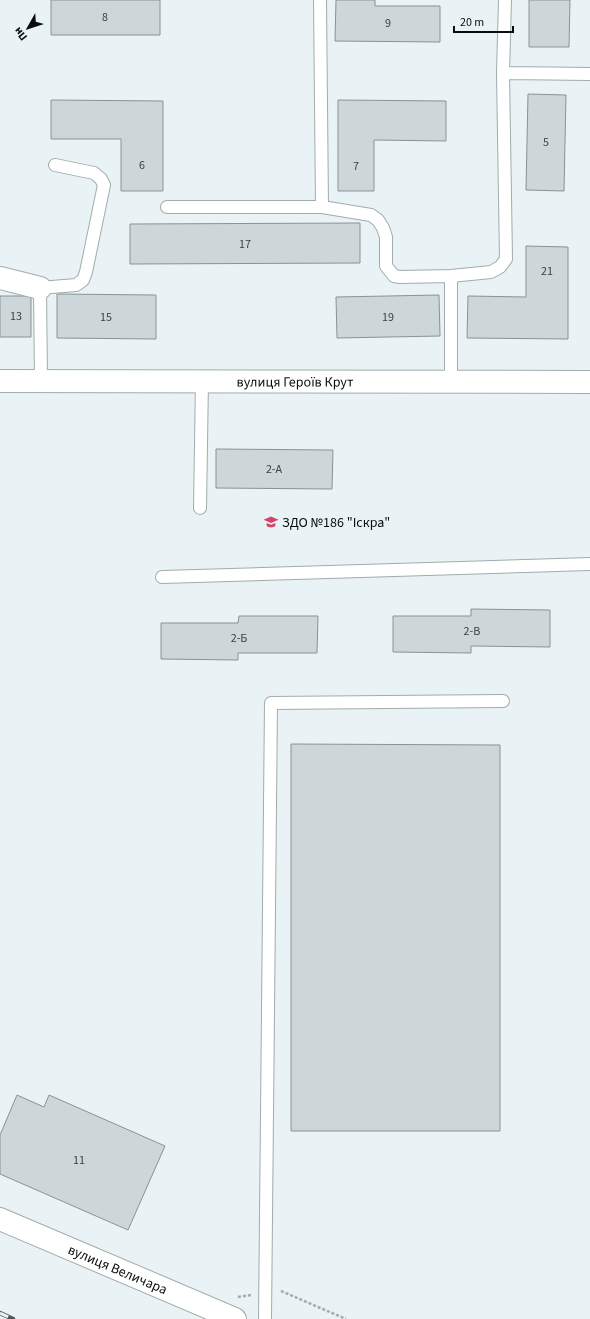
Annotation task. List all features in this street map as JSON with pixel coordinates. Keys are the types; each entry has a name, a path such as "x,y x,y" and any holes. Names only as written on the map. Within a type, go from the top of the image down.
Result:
{"street":[{"path":"0,278 40,288"},
{"name":"вулиця Героїв Крут","path":"0,381 202,380 590,382"},
{"name":"вулиця Величара","path":"0,1219 235,1319"}],"lane":[{"path":"320,0 322,207"},
{"path":"167,206 322,207 371,215 378,220 383,228 386,237 386,266 394,276 451,276 491,272 500,268 506,259 503,73 505,0"},
{"path":"503,73 590,74"},
{"path":"41,381 40,288 76,285 83,280 86,272 104,185 101,179 94,173 54,165"},
{"path":"451,276 451,382"},
{"path":"200,508 202,380"},
{"path":"162,577 590,564"},
{"path":"265,1319 271,703 503,701"}],"path":[{"path":"236,1298 278,1290 346,1319"}],"building":[{"path":"51,0 160,0 160,35 51,35"},
{"path":"336,0 375,0 375,6 440,6 440,42 335,41"},
{"path":"529,0 570,0 569,47 529,47"},
{"path":"528,94 566,95 564,191 526,190"},
{"path":"51,100 163,101 163,191 121,191 121,139 51,139"},
{"path":"338,100 446,101 446,141 374,140 374,191 338,191"},
{"path":"360,223 360,263 130,264 130,224"},
{"path":"526,246 568,247 568,339 467,338 468,296 526,297"},
{"path":"57,294 156,295 156,339 57,338"},
{"path":"439,295 440,336 337,338 336,297"},
{"path":"0,296 31,296 31,337 0,337"},
{"path":"216,449 333,450 332,489 216,488"},
{"path":"471,609 550,610 550,647 471,646 471,653 393,652 393,616 471,616"},
{"path":"239,616 318,616 317,653 238,653 238,660 161,659 161,623 238,623"},
{"path":"291,744 500,745 500,1131 291,1131"},
{"path":"17,1095 44,1107 49,1095 165,1146 128,1230 0,1174 0,1135"}],"railway":[{"path":"0,1313 13,1319"}],"place":[{"name":"ЗДО №186 \"Іскра\"","path":"271,522"}]}
